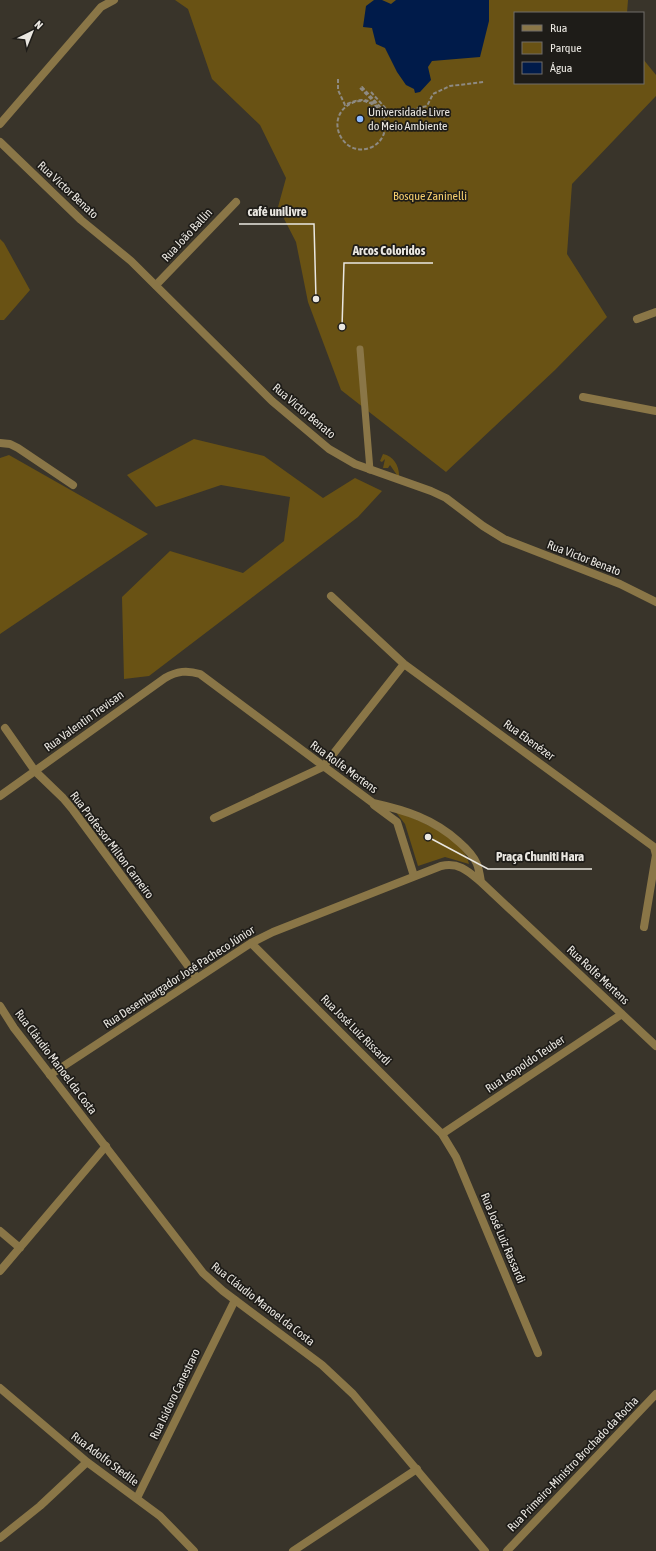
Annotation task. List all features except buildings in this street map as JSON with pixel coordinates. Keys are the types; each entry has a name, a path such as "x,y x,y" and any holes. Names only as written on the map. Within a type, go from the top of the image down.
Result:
{"street":[{"path":"0,124 95,14 102,7 114,0"},
{"name":"Rua Victor Benato","path":"0,142 81,220 131,261 227,357 294,420 342,458 370,470 431,491 446,498 483,526 504,539 620,584 656,602"},
{"name":"Rua João Ballin","path":"156,285 236,202"},
{"path":"637,319 656,312"},
{"path":"583,397 656,411"},
{"path":"0,443 10,444 18,448 73,485"},
{"name":"Rua Ebenézer","path":"331,596 404,664 654,847 656,855 644,927"},
{"path":"214,818 324,767 404,664"},
{"name":"Rua Rolfe Mertens","path":"184,671 192,672 207,679 373,803 404,810 420,816 446,832 472,856 479,870 481,882 656,1046"},
{"name":"Rua Valentin Trevisan","path":"0,796 165,678 184,671"},
{"name":"Rua Professor Milton Carneiro","path":"5,728 35,771 63,798 73,810 197,978"},
{"path":"373,803 397,822 414,876"},
{"name":"Rua Desembargador José Pacheco Júnior","path":"50,1075 197,978 252,943 273,932 441,866 453,865 468,870 481,882"},
{"name":"Rua José Luiz Rissardi","path":"252,943 442,1134"},
{"name":"Rua Cláudio Manoel da Costa","path":"0,1006 14,1028 106,1146 194,1263 213,1283 338,1379 371,1414 485,1551"},
{"name":"Rua Leopoldo Teuber","path":"442,1134 622,1014"},
{"name":"Rua José Luiz Rassardi","path":"442,1134 456,1157 538,1353"},
{"path":"0,1271 106,1146"},
{"path":"0,1231 20,1248"},
{"name":"Rua Isidoro Canestraro","path":"137,1498 235,1300"},
{"name":"Rua Adolfo Stedile","path":"0,1388 87,1462 171,1525 194,1551"},
{"name":"Rua Primeiro-Ministro Brochado da Rocha","path":"507,1551 656,1394"},
{"path":"0,1538 40,1506 87,1462"},
{"path":"293,1551 417,1469"}],"lane":[{"path":"360,349 370,470"}],"path":[{"path":"338,79 338,90 345,105 354,100 368,100 377,107 382,113 385,120 386,128 380,141 374,146 366,149 351,147 344,142 339,135 337,127 338,118 342,111 348,105 355,102 367,102 372,105 378,108 383,111 360,88 362,87 386,113 388,111 371,92"},
{"path":"411,110 427,106 433,94 450,86 484,82"}],"green space":[{"name":"Bosque Zaninelli","path":"175,0 628,0 627,12 514,12 514,84 644,84 644,60 656,75 656,96 572,184 567,254 607,317 555,370 446,472 341,390 308,302 296,242 278,207 286,178 260,125 212,79 188,9"},
{"path":"0,239 4,243 30,290 4,320 0,320"},
{"path":"194,439 264,456 323,498 355,478 382,491 358,517 149,676 124,679 122,597 170,551 243,573 284,541 290,497 221,485 156,507 127,475"},
{"path":"383,454 390,457 396,463 399,478 390,465 388,468 383,468 385,459 382,462 380,461"},
{"path":"9,455 148,534 0,634 0,458"},
{"path":"395,811 427,824 449,838 459,846 466,855 469,864 445,857 418,866 405,824"}],"water":[{"path":"374,0 382,0 391,4 396,0 489,0 489,21 480,57 432,61 428,67 431,80 420,92 415,93 414,89 406,85 397,72 385,48 376,44 372,28 363,27 366,6"}],"place":[{"name":"Universidade Livre do Meio Ambiente","path":"360,119"},
{"name":"café unilivre","path":"316,299"},
{"name":"Arcos Coloridos","path":"342,327"},
{"name":"Praça Chuniti Hara","path":"428,837"}]}
